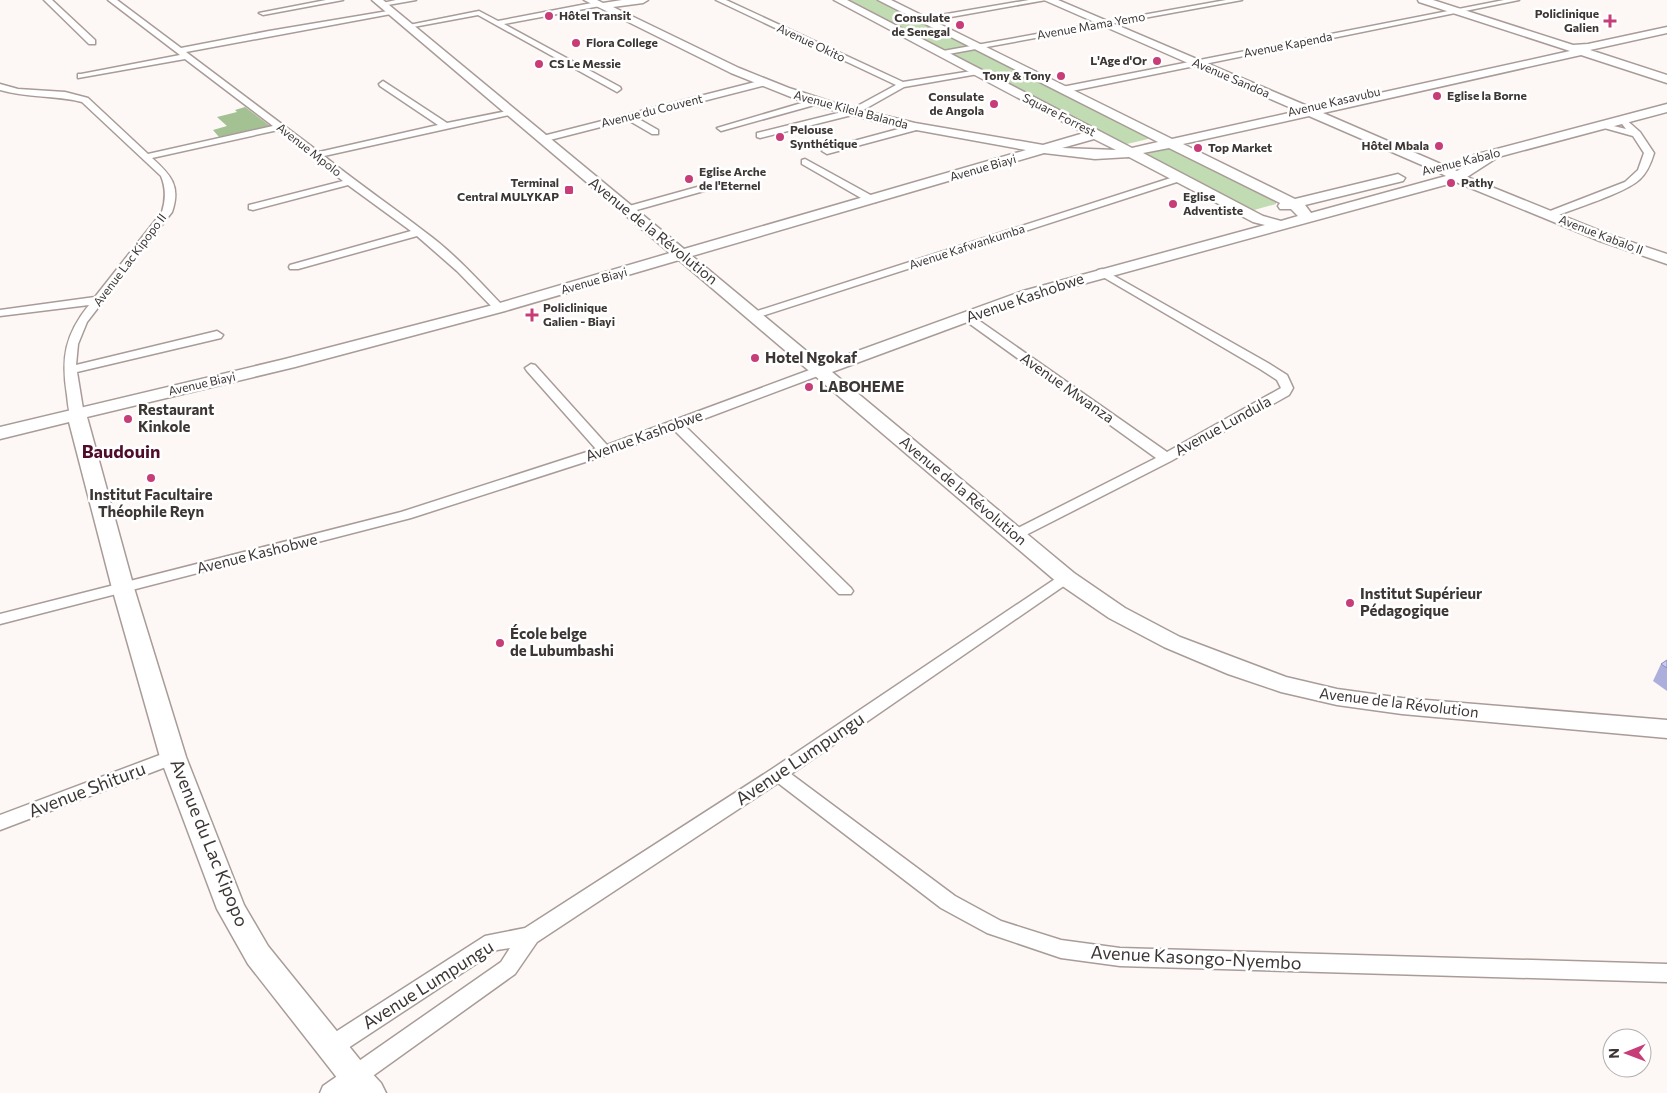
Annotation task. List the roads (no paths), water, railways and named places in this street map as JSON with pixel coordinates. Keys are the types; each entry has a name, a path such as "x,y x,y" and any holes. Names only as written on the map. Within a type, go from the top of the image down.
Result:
{"street":[{"path":"48,0 92,42"},
{"name":"Avenue Mpolo","path":"112,0 418,232 461,269 499,308"},
{"path":"263,13 339,0"},
{"path":"81,76 183,54 383,5 412,0"},
{"path":"497,22 596,3 643,0"},
{"name":"Avenue Okito","path":"720,0 902,85"},
{"name":"Square Forrest","path":"839,0 1154,164 1256,223"},
{"name":"Square Forrest","path":"883,0 1293,204 1302,210 1306,217"},
{"path":"923,20 1042,0"},
{"name":"Avenue Sandoa","path":"1049,0 1439,168 1456,178 1550,215"},
{"name":"Avenue Mama Yemo","path":"943,53 1238,0"},
{"path":"1423,0 1581,49 1667,79"},
{"name":"Avenue Kapenda","path":"1062,90 1515,0"},
{"name":"Avenue Kilela Balanda","path":"596,3 711,60 763,83 816,102 917,127 1046,150 1107,155 1128,151"},
{"name":"Avenue de la Révolution","path":"383,5 626,210 755,315 1066,578 1117,613 1172,642 1258,676 1308,691 1402,706 1667,729"},
{"path":"408,26 478,12 616,89"},
{"name":"Avenue Kasavubu","path":"1080,152 1128,151 1307,111 1379,98 1667,30"},
{"path":"760,135 853,112 902,85 978,72"},
{"name":"Avenue du Couvent","path":"542,139 763,83"},
{"path":"383,84 445,126"},
{"name":"Avenue Lac Kipopo II","path":"0,87 24,93 65,95 85,100 169,182 171,195 169,205 162,220 73,336 69,370 77,415"},
{"path":"7,99 24,93"},
{"path":"721,128 816,102"},
{"name":"Avenue Kabalo","path":"1256,223 1267,210 1493,155 1667,108"},
{"path":"317,155 510,112"},
{"path":"629,117 655,132"},
{"name":"Avenue Kabalo II","path":"1550,215 1628,184 1638,177 1646,166 1649,153 1636,134 1623,120"},
{"path":"1601,126 1636,134"},
{"path":"145,157 279,127"},
{"path":"827,151 917,127"},
{"name":"Avenue Biayi","path":"0,434 288,364 499,308 1096,134"},
{"path":"1107,155 1154,164"},
{"name":"Avenue Kabalo","path":"1280,225 1456,178 1493,155"},
{"path":"806,162 872,200"},
{"name":"Avenue Kafwankumba","path":"755,315 1180,178"},
{"path":"253,207 350,182"},
{"path":"626,210 708,187"},
{"name":"Avenue Kabalo II","path":"1550,215 1605,238 1667,259"},
{"name":"Avenue Kashobwe","path":"0,619 406,515 605,451 1028,294 1256,223 1280,225"},
{"path":"294,267 418,232"},
{"name":"Avenue Lundula","path":"1015,535 1166,458 1284,392 1286,383 1283,378 1102,272"},
{"path":"0,314 99,300"},
{"name":"Avenue Mwanza","path":"967,317 1166,458"},
{"path":"69,370 217,335"},
{"path":"531,368 605,451"},
{"name":"Avenue du Lac Kipopo","path":"77,415 123,588 173,757 232,908 258,955 362,1085"},
{"path":"676,425 845,591"},
{"name":"Avenue Lumpungu","path":"331,1093 362,1085 508,968 530,936 778,774 1066,578"},
{"name":"Avenue Shituru","path":"0,823 173,757"},
{"name":"Avenue Kasongo-Nyembo","path":"778,774 948,902 994,927 1061,949 1120,957 1667,973"},
{"name":"Avenue Lumpungu","path":"331,1047 492,942 530,936"}],"place":[{"name":"Hôtel Transit","path":"549,16"},
{"name":"Policlinique Galien","path":"1610,21"},
{"name":"Consulate de Senegal","path":"960,25"},
{"name":"Flora College","path":"576,43"},
{"name":"L'Age d'Or","path":"1157,61"},
{"name":"CS Le Messie","path":"539,64"},
{"name":"Tony & Tony","path":"1061,76"},
{"name":"Eglise la Borne","path":"1437,96"},
{"name":"Consulate de Angola","path":"994,104"},
{"name":"Pelouse Synthétique","path":"780,137"},
{"name":"Hôtel Mbala","path":"1439,146"},
{"name":"Top Market","path":"1198,148"},
{"name":"Eglise Arche de l'Eternel","path":"689,179"},
{"name":"Pathy","path":"1451,183"},
{"name":"Terminal Central MULYKAP","path":"569,190"},
{"name":"Eglise Adventiste","path":"1173,204"},
{"name":"Policlinique Galien - Biayi","path":"532,315"},
{"name":"Hotel Ngokaf","path":"755,358"},
{"name":"LABOHEME","path":"809,387"},
{"name":"Restaurant Kinkole","path":"128,419"},
{"name":"Institut Facultaire Théophile Reyn","path":"151,478"},
{"name":"Institut Supérieur Pédagogique","path":"1350,603"},
{"name":"École belge de Lubumbashi","path":"500,643"}],"district":[{"name":"Baudouin","path":"121,452"}]}
